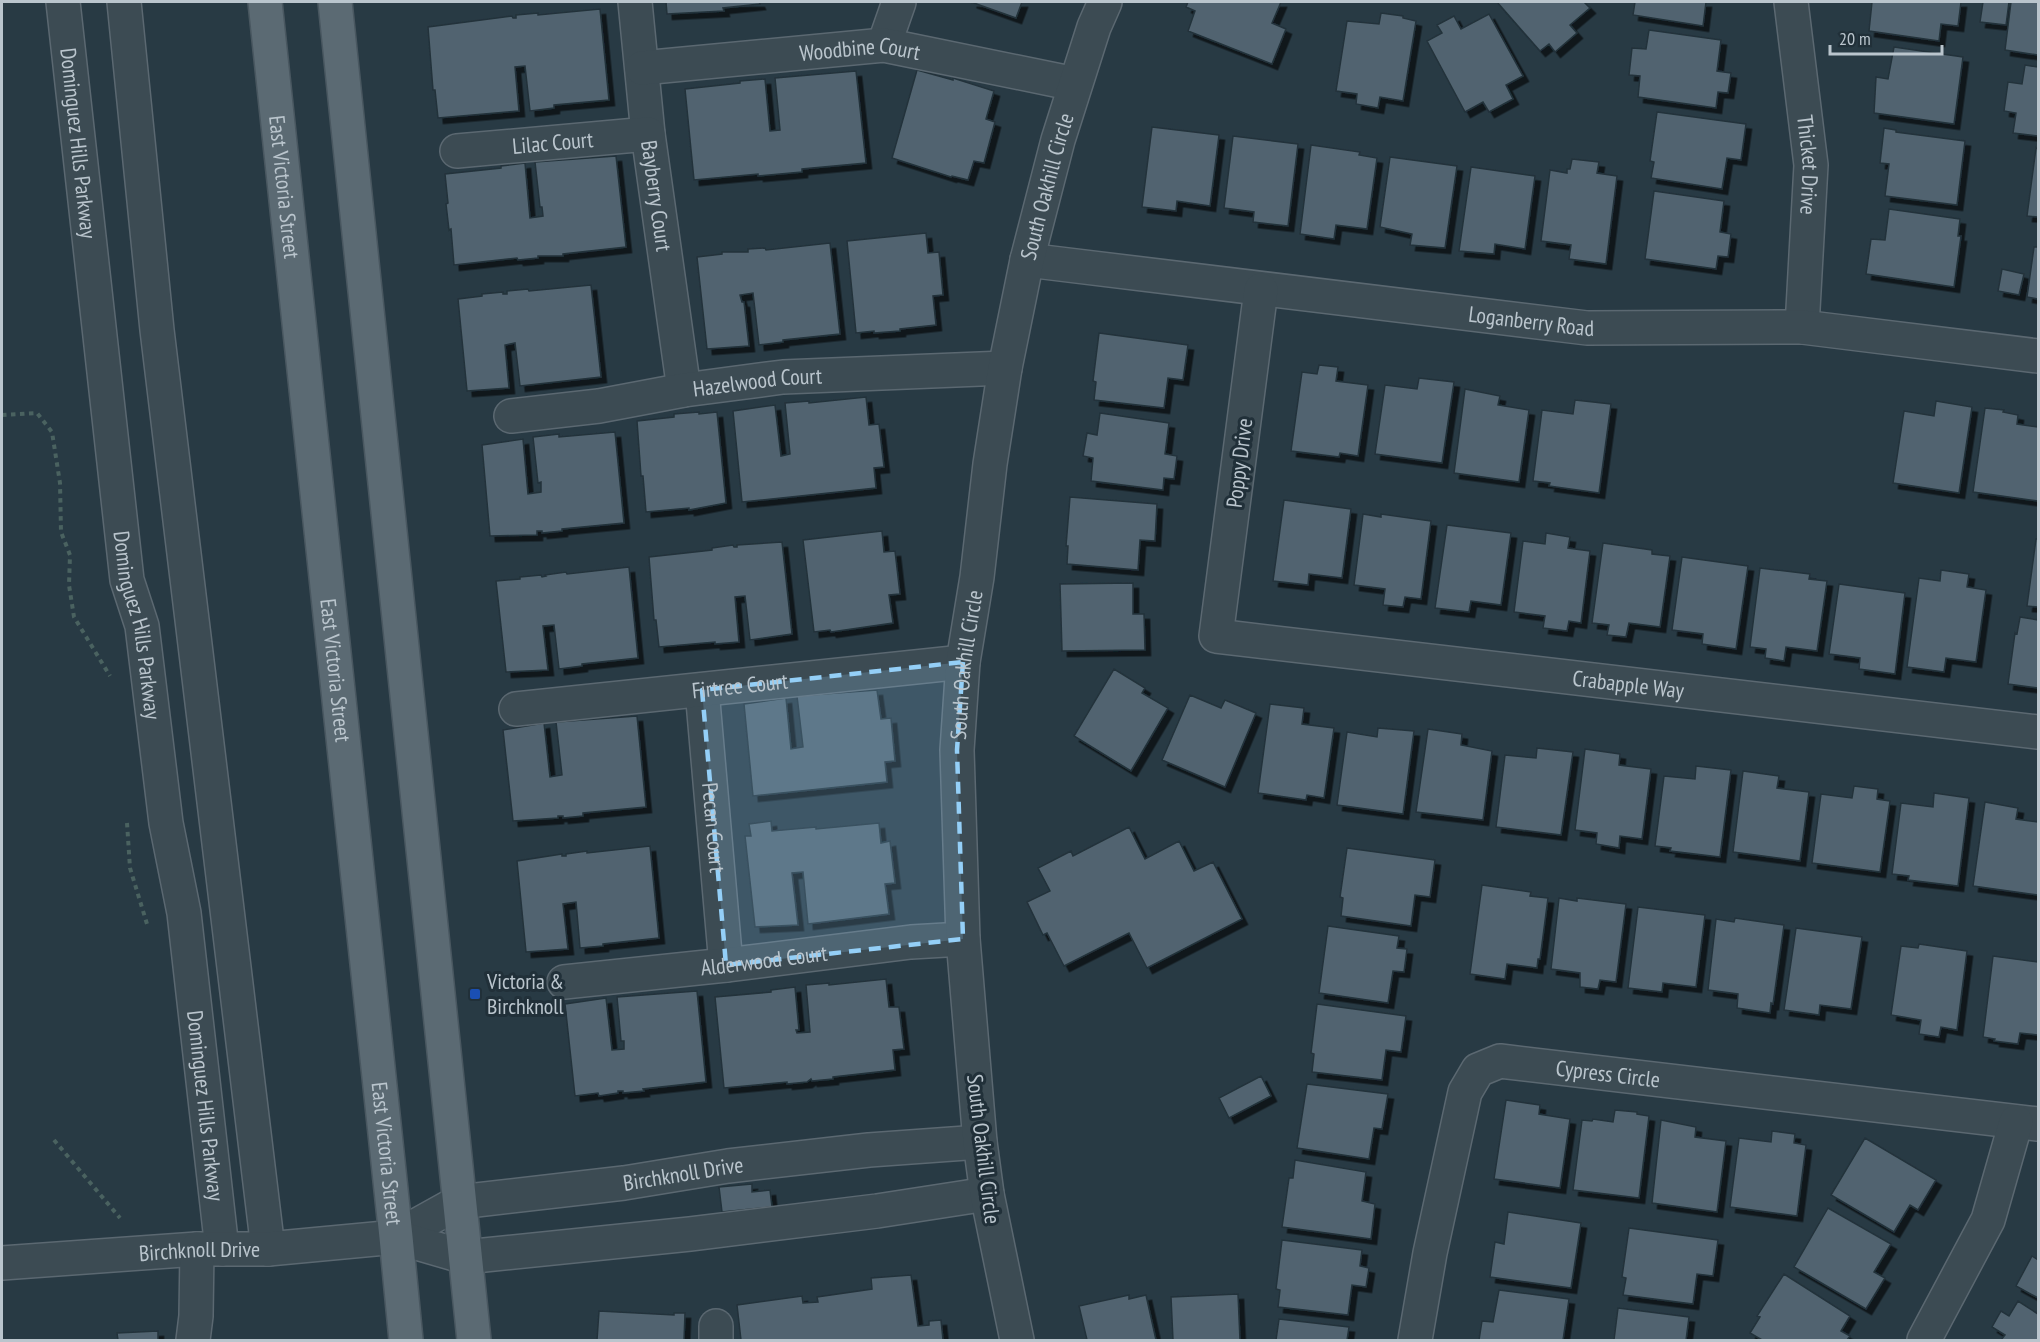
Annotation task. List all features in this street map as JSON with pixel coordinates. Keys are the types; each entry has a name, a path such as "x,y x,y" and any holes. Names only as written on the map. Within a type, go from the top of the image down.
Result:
{"main road":[{"name":"East Victoria Street","path":"265,2 406,1341"},
{"path":"335,2 474,1341"}],"street":[{"name":"Dominguez Hills Parkway","path":"63,2 128,580 142,626 166,823 184,913 210,1249 193,1341"},
{"name":"Dominguez Hills Parkway","path":"124,2 157,330 268,1249"},
{"name":"Bayberry Court","path":"634,2 648,134 684,390"},
{"path":"884,45 899,2"},
{"name":"South Oakhill Circle","path":"1017,1341 987,1194 981,1142 963,939 957,750 963,662 977,577 990,464 1005,368 1027,260 1058,140 1094,27 1106,2"},
{"name":"Thicket Drive","path":"1791,2 1811,165 1802,327"},
{"name":"Woodbine Court","path":"642,68 884,45 1075,84"},
{"name":"Lilac Court","path":"457,152 648,134"},
{"name":"Loganberry Road","path":"1027,260 1587,328 1802,327 2038,356"},
{"name":"Poppy Drive","path":"1216,636 1261,290"},
{"name":"Hazelwood Court","path":"511,416 599,406 684,390 783,377 1005,368"},
{"name":"Crabapple Way","path":"1216,636 2038,732"},
{"name":"Firtree Court","path":"516,709 963,662"},
{"name":"Pecan Court","path":"702,690 726,965"},
{"name":"Alderwood Court","path":"564,982 911,942 963,939"},
{"name":"Cypress Circle","path":"1415,1341 1430,1252 1465,1092 1478,1071 1500,1060 2027,1123 1988,1220 1924,1341"},
{"name":"Birchknoll Drive","path":"396,1237 459,1202 624,1183 764,1162 869,1150 981,1142"},
{"name":"Birchknoll Drive","path":"2,1263 210,1249 268,1249 396,1237 465,1257 702,1232 987,1194"}],"path":[{"path":"2,416 37,413 52,432 60,483 61,532 70,555 69,585 74,617 112,679"},
{"path":"127,820 130,868 150,934"},
{"path":"54,1140 128,1227"}],"highlighted area":[{"path":"963,662 957,750 963,939 726,965 702,690"}],"building":[{"path":"666,2 759,2 760,4 723,8 724,11 667,14"},
{"path":"971,2 1022,2 1016,18"},
{"path":"1188,2 1281,2 1272,23 1286,29 1272,64 1188,31 1195,11 1186,7"},
{"path":"1497,2 1584,2 1590,8 1570,25 1577,33 1555,52 1549,44 1540,51"},
{"path":"1635,2 1706,2 1703,26 1633,15"},
{"path":"1872,2 1961,2 1958,26 1941,24 1939,41 1869,31"},
{"path":"1983,2 2009,2 2006,25 1980,22"},
{"path":"2011,2 2038,2 2038,55 2005,50"},
{"path":"600,9 609,100 554,105 554,108 530,111 525,66 515,67 519,111 438,118 435,90 433,90 428,27 512,16 516,18 516,15"},
{"path":"1381,13 1403,16 1403,18 1416,21 1403,101 1380,97 1378,108 1356,104 1357,94 1336,91 1347,21 1379,24"},
{"path":"1489,14 1523,76 1506,85 1513,99 1489,112 1483,102 1465,112 1427,41 1442,33 1437,25 1454,16 1461,29"},
{"path":"1649,30 1721,40 1717,71 1731,73 1728,93 1718,92 1716,108 1638,97 1640,76 1629,75 1632,48 1646,49"},
{"path":"1894,47 1963,57 1954,124 1874,113 1876,77 1888,79"},
{"path":"2025,65 2038,67 2038,136 2013,133 2016,113 2004,111 2008,82 2022,84"},
{"path":"917,70 994,91 986,119 995,122 984,163 974,161 968,180 951,177 892,158"},
{"path":"856,71 866,163 802,169 802,172 694,180 685,89 765,79 770,131 780,130 775,78"},
{"path":"1657,112 1746,124 1741,160 1727,158 1722,189 1651,178 1654,162 1650,161"},
{"path":"1152,127 1219,135 1210,206 1177,201 1176,211 1142,207"},
{"path":"1884,128 1896,130 1896,132 1965,141 1957,205 1885,196 1889,164 1880,163"},
{"path":"1233,136 1298,144 1288,226 1253,222 1254,212 1224,208"},
{"path":"1311,145 1360,152 1359,155 1377,158 1367,229 1336,225 1334,239 1300,234"},
{"path":"2036,148 2038,149 2038,217 2027,216"},
{"path":"616,156 626,247 563,254 563,256 538,256 538,258 454,265 446,204 448,203 445,174 525,163 530,218 543,216 535,162"},
{"path":"1390,157 1457,166 1445,248 1410,245 1412,234 1380,227"},
{"path":"1572,159 1599,162 1597,173 1617,176 1606,264 1569,259 1571,245 1541,241 1550,170 1567,173"},
{"path":"1471,167 1535,176 1525,249 1495,244 1494,254 1459,251"},
{"path":"1654,191 1724,201 1720,232 1731,234 1728,257 1718,256 1716,269 1645,259"},
{"path":"1889,209 1960,219 1958,236 1961,236 1954,287 1866,274 1871,239 1885,240"},
{"path":"926,233 928,253 939,252 943,295 933,296 936,325 900,329 900,331 856,333 847,241"},
{"path":"830,243 840,334 759,345 753,293 740,295 744,302 749,346 707,349 697,257 722,254 722,252 748,252 748,249 765,248 766,250"},
{"path":"2034,247 2038,247 2038,299 2027,297"},
{"path":"2002,269 2024,274 2019,295 1998,291"},
{"path":"591,285 601,377 520,386 515,343 505,345 509,388 467,391 458,299 482,296 482,294 503,292 507,294 507,291"},
{"path":"1099,333 1188,345 1183,380 1168,378 1164,408 1094,400 1096,382 1093,381"},
{"path":"1319,365 1338,367 1336,381 1368,385 1358,456 1340,453 1339,457 1291,451 1302,372 1317,374"},
{"path":"1419,378 1454,382 1442,463 1375,454 1385,385 1417,389"},
{"path":"1465,389 1500,396 1498,405 1529,410 1519,482 1454,473"},
{"path":"866,397 869,425 879,424 884,467 874,468 876,488 742,502 733,411 775,405 781,456 790,454 785,403"},
{"path":"1575,400 1611,404 1599,493 1549,486 1550,483 1533,481 1542,410 1573,414"},
{"path":"1936,401 1972,407 1959,493 1893,483 1904,411 1934,416"},
{"path":"1985,408 2004,410 2003,412 2018,415 2017,424 2038,427 2038,501 1973,492"},
{"path":"699,412 699,414 717,412 726,503 689,510 689,508 646,512 637,421"},
{"path":"1100,413 1169,423 1165,454 1177,456 1174,479 1164,478 1163,490 1091,481 1093,458 1083,456 1087,433 1097,435"},
{"path":"615,432 624,523 542,533 542,531 537,531 537,535 490,536 482,445 523,439 528,494 541,492 533,437"},
{"path":"1070,497 1157,504 1155,541 1140,540 1138,570 1067,564 1068,546 1066,546"},
{"path":"1284,500 1351,509 1342,578 1309,574 1308,585 1273,581"},
{"path":"1363,514 1381,517 1381,514 1431,521 1421,599 1405,597 1403,607 1383,605 1385,589 1354,585"},
{"path":"1447,525 1511,533 1501,605 1471,601 1469,612 1435,608"},
{"path":"882,531 884,552 895,551 900,594 889,595 893,623 831,632 830,630 814,632 803,540"},
{"path":"1546,533 1570,537 1568,548 1590,551 1581,623 1569,621 1567,631 1543,628 1545,616 1514,612 1523,541 1545,544"},
{"path":"2036,539 2038,539 2038,607 2027,606"},
{"path":"782,542 792,634 750,640 745,596 735,597 739,642 659,647 656,620 654,620 649,557 712,550 712,548 733,545 737,547 737,545"},
{"path":"1603,543 1652,550 1652,554 1670,556 1660,627 1629,623 1626,637 1607,635 1609,625 1592,623"},
{"path":"1682,557 1748,566 1736,649 1702,644 1703,634 1672,630"},
{"path":"629,567 638,658 559,669 554,625 543,626 548,670 506,672 496,581"},
{"path":"1760,568 1810,574 1809,579 1827,581 1817,651 1786,647 1784,661 1765,658 1766,649 1750,647"},
{"path":"1941,570 1969,574 1967,587 1986,590 1976,662 1946,658 1944,672 1907,667 1919,578 1940,581"},
{"path":"1133,583 1133,614 1144,614 1145,650 1062,651 1060,584"},
{"path":"1839,584 1905,593 1895,674 1859,669 1860,658 1829,654"},
{"path":"2020,617 2038,620 2038,688 2008,684 2015,633 2017,634"},
{"path":"1114,669 1145,688 1142,693 1168,708 1131,771 1074,736"},
{"path":"877,690 881,719 891,718 895,761 885,762 887,782 753,796 744,704 786,698 791,749 803,747 797,696"},
{"path":"1190,695 1221,708 1225,700 1256,713 1225,787 1162,760"},
{"path":"1270,704 1304,708 1302,724 1334,728 1324,798 1307,795 1306,800 1258,793"},
{"path":"637,716 646,807 583,813 583,816 513,821 503,730 544,723 550,777 562,775 556,722"},
{"path":"1378,728 1414,731 1403,814 1337,805 1347,732 1377,737"},
{"path":"1428,729 1462,734 1461,745 1492,751 1483,820 1416,812"},
{"path":"1537,748 1573,752 1561,835 1496,827 1505,755 1536,758"},
{"path":"1585,749 1620,754 1619,765 1651,769 1642,839 1620,836 1619,848 1596,844 1597,833 1575,830"},
{"path":"1696,766 1731,770 1720,857 1670,851 1671,848 1655,846 1664,776 1695,779"},
{"path":"1743,771 1779,776 1777,788 1809,792 1800,861 1733,852"},
{"path":"1854,786 1878,789 1877,799 1890,801 1880,872 1812,863 1821,794 1852,798"},
{"path":"1934,793 1969,798 1958,886 1908,880 1909,876 1892,874 1901,803 1933,807"},
{"path":"1985,802 2018,808 2016,819 2038,822 2038,895 1973,886"},
{"path":"771,821 772,831 879,823 881,843 890,841 895,883 885,884 889,914 808,924 803,872 792,873 798,925 755,927 745,836 751,836 749,824"},
{"path":"1129,827 1145,859 1179,841 1194,871 1213,862 1242,919 1147,968 1129,933 1064,966 1047,933 1043,935 1027,902 1050,891 1038,868 1071,851 1073,856"},
{"path":"650,846 659,938 580,948 576,902 563,904 568,949 526,952 517,861 562,854 566,856 566,854 587,851 587,853"},
{"path":"1347,848 1435,860 1430,897 1415,895 1411,926 1341,916 1343,898 1340,897"},
{"path":"1482,885 1531,892 1530,896 1548,898 1537,968 1507,964 1505,979 1470,974"},
{"path":"1559,898 1626,904 1616,982 1600,980 1598,989 1580,987 1580,973 1551,969"},
{"path":"1638,907 1705,915 1696,987 1663,983 1662,992 1628,988"},
{"path":"1735,918 1784,925 1770,1013 1737,1008 1738,994 1708,990 1716,919 1734,922"},
{"path":"1328,926 1399,936 1397,948 1407,949 1404,972 1393,971 1388,1003 1319,993"},
{"path":"1796,928 1862,937 1851,1009 1820,1005 1819,1015 1784,1010"},
{"path":"1919,944 1967,951 1957,1030 1941,1027 1939,1037 1919,1034 1921,1020 1891,1015 1901,946 1918,948"},
{"path":"1993,956 2038,962 2038,1035 2020,1033 2018,1044 1983,1037"},
{"path":"886,979 889,1007 899,1007 904,1049 893,1050 895,1070 833,1077 833,1079 812,1081 811,1079 807,1082 724,1088 715,997 771,992 771,990 795,987 799,1030 796,1030 797,1033 810,1032 806,985"},
{"path":"697,991 706,1082 643,1089 644,1091 623,1093 623,1091 618,1091 618,1093 599,1096 598,1093 575,1096 565,1004 606,998 612,1050 624,1049 624,1041 621,1041 617,997"},
{"path":"1317,1004 1406,1016 1401,1052 1386,1050 1382,1080 1312,1072 1314,1054 1311,1053"},
{"path":"1261,1076 1271,1096 1229,1118 1219,1098"},
{"path":"1307,1084 1388,1094 1382,1129 1374,1128 1369,1159 1297,1148"},
{"path":"1506,1100 1540,1105 1539,1114 1570,1119 1560,1188 1494,1179"},
{"path":"1615,1110 1637,1112 1637,1114 1649,1116 1639,1198 1573,1190 1582,1120 1613,1122"},
{"path":"1661,1120 1696,1127 1695,1137 1726,1141 1717,1212 1652,1203"},
{"path":"1772,1131 1795,1134 1794,1143 1806,1145 1797,1216 1730,1207 1739,1138 1771,1142"},
{"path":"1865,1138 1936,1180 1918,1210 1910,1205 1894,1232 1831,1195"},
{"path":"1295,1160 1366,1172 1362,1201 1375,1204 1371,1239 1282,1227 1289,1178 1293,1178"},
{"path":"752,1184 752,1192 770,1190 772,1207 722,1212 719,1187"},
{"path":"1828,1208 1891,1244 1874,1272 1885,1278 1866,1309 1794,1267"},
{"path":"1508,1212 1581,1223 1571,1288 1490,1277 1495,1242 1504,1244"},
{"path":"1629,1228 1718,1240 1713,1276 1697,1274 1693,1304 1623,1295 1626,1278 1622,1277"},
{"path":"1282,1240 1362,1250 1360,1266 1369,1268 1366,1287 1352,1285 1348,1315 1278,1307 1280,1290 1276,1289"},
{"path":"2032,1256 2038,1260 2038,1298 2016,1286"},
{"path":"1784,1274 1850,1316 1841,1331 1850,1336 1847,1340 1762,1340 1750,1333 1760,1317 1757,1316"},
{"path":"911,1275 918,1326 929,1325 929,1321 941,1320 943,1340 741,1340 737,1305 802,1296 803,1303 818,1302 817,1297 872,1289 871,1278"},
{"path":"1499,1290 1569,1299 1563,1340 1479,1340 1482,1321 1493,1322"},
{"path":"1238,1294 1240,1340 1173,1340 1171,1297"},
{"path":"1129,1295 1129,1299 1146,1295 1156,1340 1087,1340 1079,1306"},
{"path":"2018,1301 2038,1314 2038,1340 2001,1340 2005,1335 1992,1327 2001,1311 2009,1316"},
{"path":"1618,1308 1689,1317 1686,1340 1614,1340"},
{"path":"599,1311 674,1315 674,1313 685,1313 684,1340 597,1340"},
{"path":"1279,1319 1349,1327 1347,1340 1276,1340"},
{"path":"158,1331 158,1340 118,1340 117,1333"}],"place":[{"name":"Victoria & Birchknoll","path":"475,994"}]}
